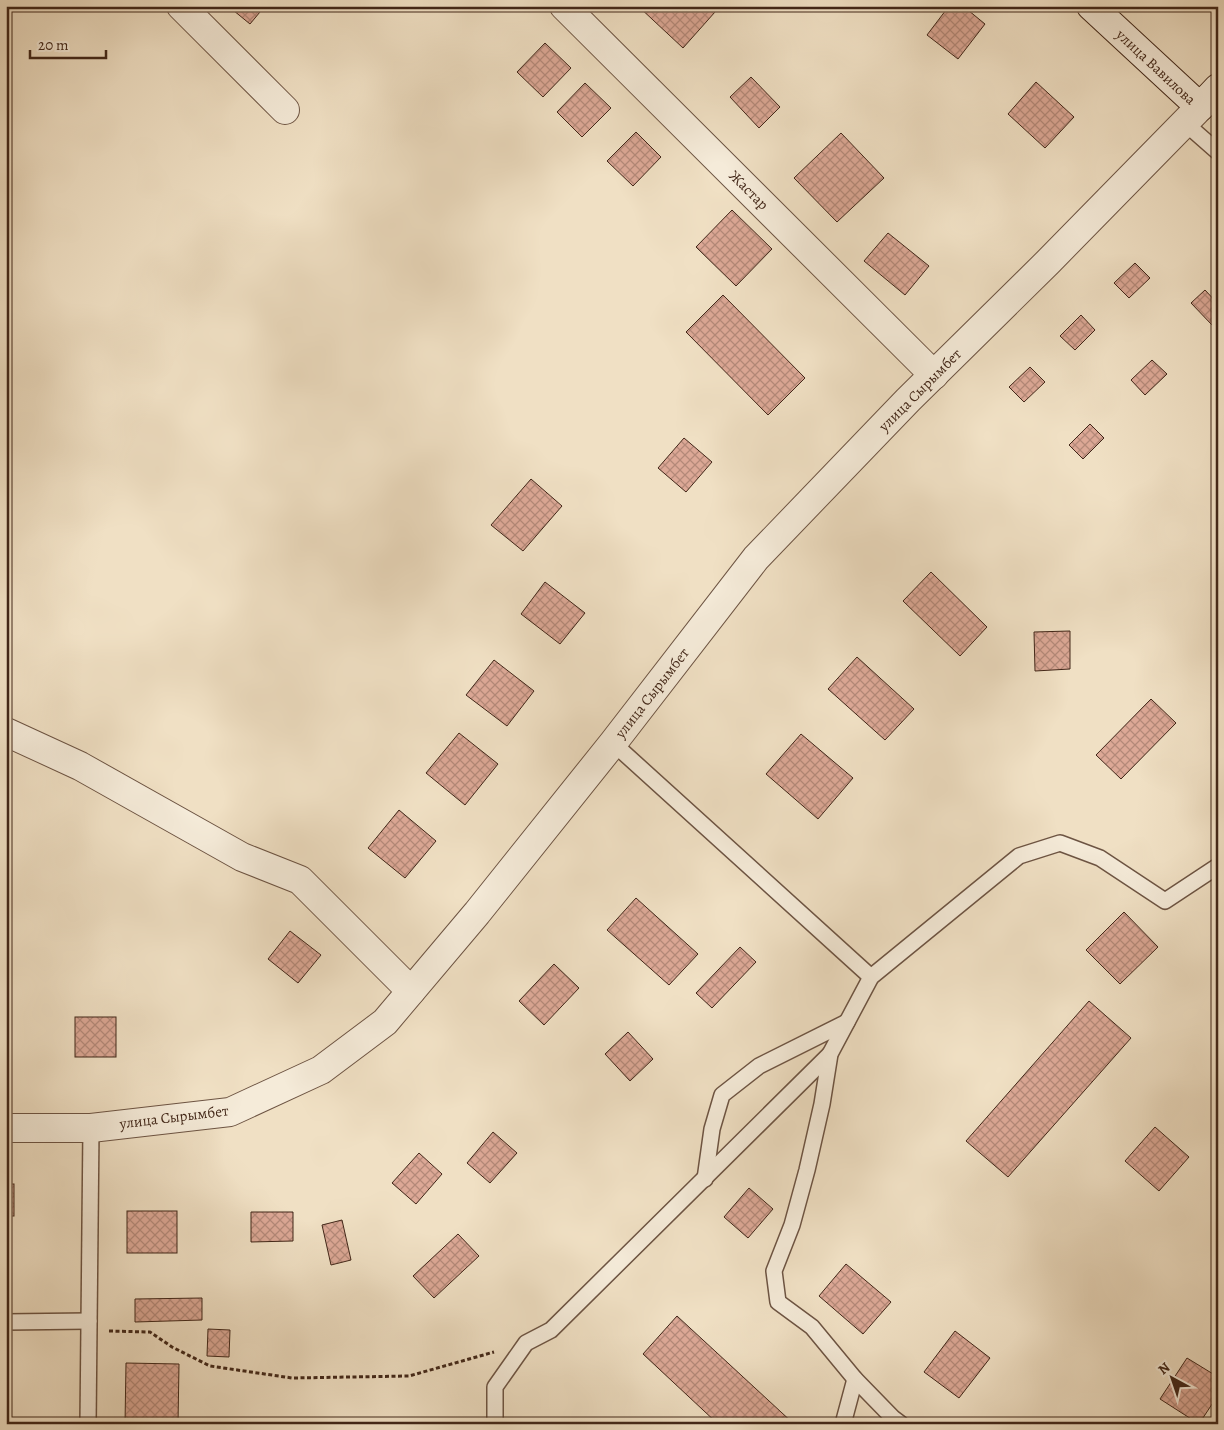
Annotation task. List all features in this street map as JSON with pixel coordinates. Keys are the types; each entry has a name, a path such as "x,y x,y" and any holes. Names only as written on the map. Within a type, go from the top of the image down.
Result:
{"street":[{"path":"181,6 285,110"},
{"name":"Жастар","path":"564,6 934,375"},
{"name":"улица Вавилова","path":"1091,6 1201,106"},
{"name":"улица Сырымбет","path":"6,1128 91,1128 230,1112 321,1070 385,1022 477,913 613,743 756,558 934,375 1201,106"},
{"path":"6,732 80,766 242,857 300,880 411,991"}],"lane":[{"path":"1201,106 1218,152"},
{"path":"613,743 871,977"},
{"path":"495,1424 495,1387 526,1343 551,1330 830,1054 871,977 1019,856 1060,843 1100,858 1165,900 1218,866"},
{"path":"705,1179 712,1129 722,1095 759,1066 847,1022"},
{"path":"830,1054 822,1104 807,1170 792,1225 774,1272 778,1302 812,1327 855,1379 901,1424"},
{"path":"88,1424 91,1128"},
{"path":"6,1322 89,1326"},
{"path":"843,1424 855,1379"}],"path":[{"path":"89,1326 150,1332 172,1347 210,1366 292,1378 409,1376 526,1343"}],"building":[{"path":"228,6 265,6 250,24"},
{"path":"638,6 709,6 715,12 683,48"},
{"path":"949,6 963,6 985,24 958,59 927,35"},
{"path":"545,43 571,68 543,97 517,72"},
{"path":"751,77 780,107 759,128 730,97"},
{"path":"1036,82 1074,117 1045,148 1008,114"},
{"path":"585,83 611,108 582,137 557,112"},
{"path":"636,132 661,157 633,186 607,161"},
{"path":"841,133 884,178 837,222 794,178"},
{"path":"732,210 772,249 736,286 696,247"},
{"path":"888,233 929,266 905,295 864,261"},
{"path":"1135,263 1150,278 1129,298 1114,283"},
{"path":"1205,290 1218,304 1218,320 1212,325 1191,303"},
{"path":"723,295 805,378 768,415 686,332"},
{"path":"1081,315 1095,330 1075,350 1060,336"},
{"path":"1152,360 1167,374 1145,395 1131,380"},
{"path":"1030,367 1045,382 1024,402 1009,387"},
{"path":"1090,424 1104,438 1083,459 1069,445"},
{"path":"684,438 712,462 686,492 658,468"},
{"path":"531,479 562,506 523,551 491,525"},
{"path":"931,572 987,627 960,656 903,601"},
{"path":"545,582 585,613 560,644 521,614"},
{"path":"1070,631 1070,669 1035,671 1034,632"},
{"path":"857,657 914,709 885,740 828,689"},
{"path":"494,660 534,691 507,726 466,695"},
{"path":"1151,699 1176,723 1121,779 1096,755"},
{"path":"459,733 498,764 465,805 426,773"},
{"path":"801,734 853,778 818,819 766,774"},
{"path":"399,810 436,841 405,878 368,848"},
{"path":"636,898 698,954 669,985 607,930"},
{"path":"1124,912 1158,947 1120,984 1086,950"},
{"path":"290,931 321,955 298,983 268,959"},
{"path":"740,947 756,962 712,1008 696,993"},
{"path":"554,964 579,988 544,1025 519,1001"},
{"path":"1089,1001 1131,1038 1008,1177 966,1141"},
{"path":"75,1017 116,1017 116,1057 75,1057"},
{"path":"628,1032 653,1059 630,1081 605,1054"},
{"path":"1155,1127 1189,1157 1159,1191 1125,1161"},
{"path":"493,1132 517,1153 490,1183 467,1163"},
{"path":"419,1153 442,1174 416,1204 392,1183"},
{"path":"6,1184 14,1184 14,1216 6,1216"},
{"path":"749,1188 773,1209 748,1238 724,1217"},
{"path":"127,1211 177,1211 177,1253 127,1253"},
{"path":"251,1212 293,1212 293,1241 251,1242"},
{"path":"342,1220 351,1260 331,1265 322,1225"},
{"path":"458,1234 479,1256 434,1298 413,1276"},
{"path":"846,1264 891,1302 863,1334 819,1296"},
{"path":"202,1298 202,1320 135,1322 135,1299"},
{"path":"677,1316 794,1424 718,1424 643,1354"},
{"path":"208,1329 230,1330 229,1357 207,1356"},
{"path":"955,1331 990,1358 959,1398 924,1372"},
{"path":"1187,1358 1218,1377 1218,1395 1199,1424 1160,1399"},
{"path":"126,1363 179,1364 178,1424 125,1424"}]}
